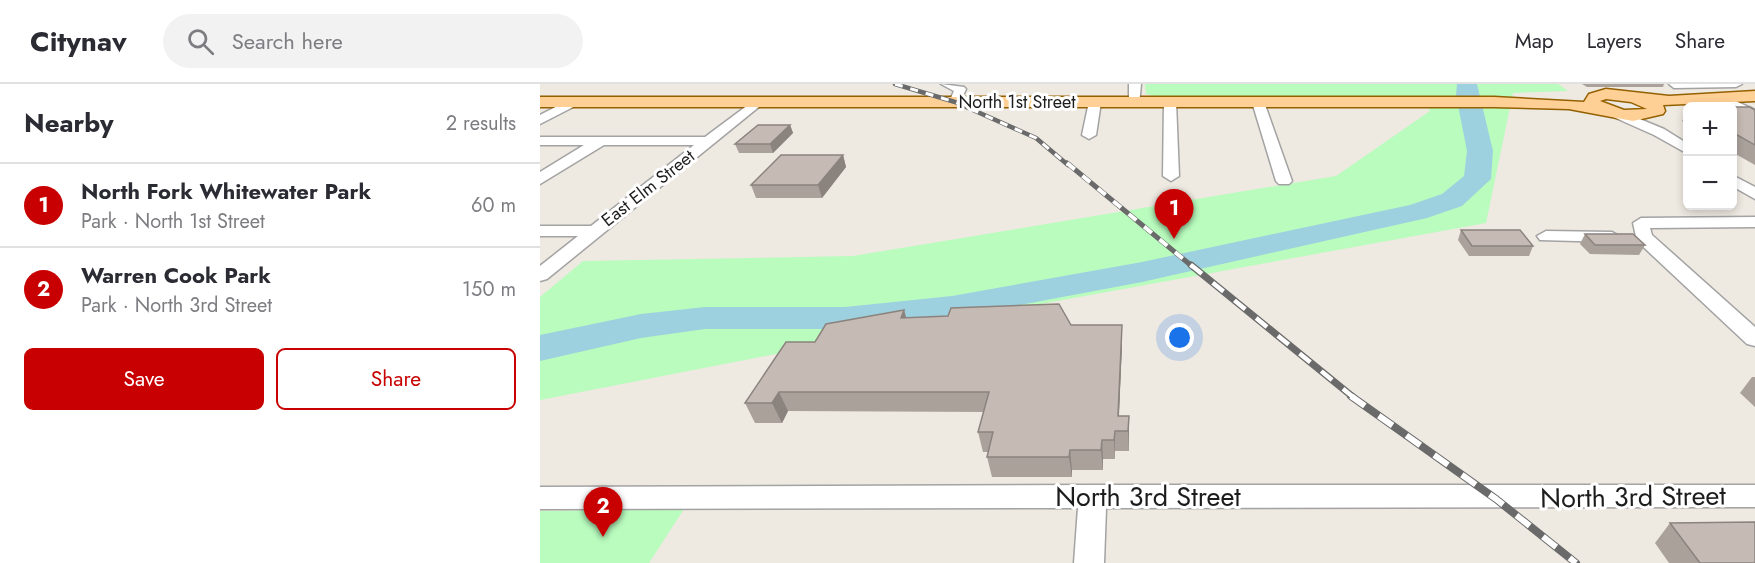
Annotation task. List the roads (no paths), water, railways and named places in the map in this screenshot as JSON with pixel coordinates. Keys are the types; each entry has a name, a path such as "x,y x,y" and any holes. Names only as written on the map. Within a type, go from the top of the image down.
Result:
{"main road":[{"path":"1605,105 1635,98 1669,101 1755,96"},
{"path":"1635,98 1653,104 1655,112"},
{"name":"North 1st Street","path":"540,102 1494,102 1605,105"},
{"path":"1737,103 1755,103"},
{"path":"1605,105 1636,115 1683,107"}],"street":[{"path":"947,84 960,89 955,102"},
{"path":"1135,84 1135,102"},
{"path":"1674,84 1736,84"},
{"path":"1674,84 1710,97"},
{"path":"540,120 573,102"},
{"path":"1089,135 1095,102"},
{"path":"1170,102 1171,176"},
{"path":"1258,102 1284,181"},
{"name":"East Elm Street","path":"540,275 756,103"},
{"path":"1605,105 1683,147"},
{"path":"1737,106 1755,115"},
{"path":"1655,112 1651,120 1659,132"},
{"path":"540,141 708,141"},
{"path":"540,179 599,142"},
{"path":"1737,182 1755,194"},
{"path":"1753,336 1643,237 1641,223 1755,222"},
{"path":"540,231 594,231"},
{"path":"1546,236 1643,237"},
{"path":"1089,563 1093,496"},
{"name":"North 3rd Street","path":"540,498 1093,496 1496,499 1755,496"}],"waterway":[{"path":"540,348 641,326 705,318 845,318 952,307 1142,272 1417,212 1452,200 1477,179 1480,151 1467,95 1467,84"}],"railway":[{"path":"895,84 955,102 1036,138 1068,165"},
{"path":"1067,163 1193,267"},
{"path":"1191,265 1353,397"},
{"path":"1351,396 1496,499 1576,563"}],"place":[{"name":"North Fork Whitewater Park","path":"1174,239"},
{"name":"Warren Cook Park","path":"603,537"}]}
